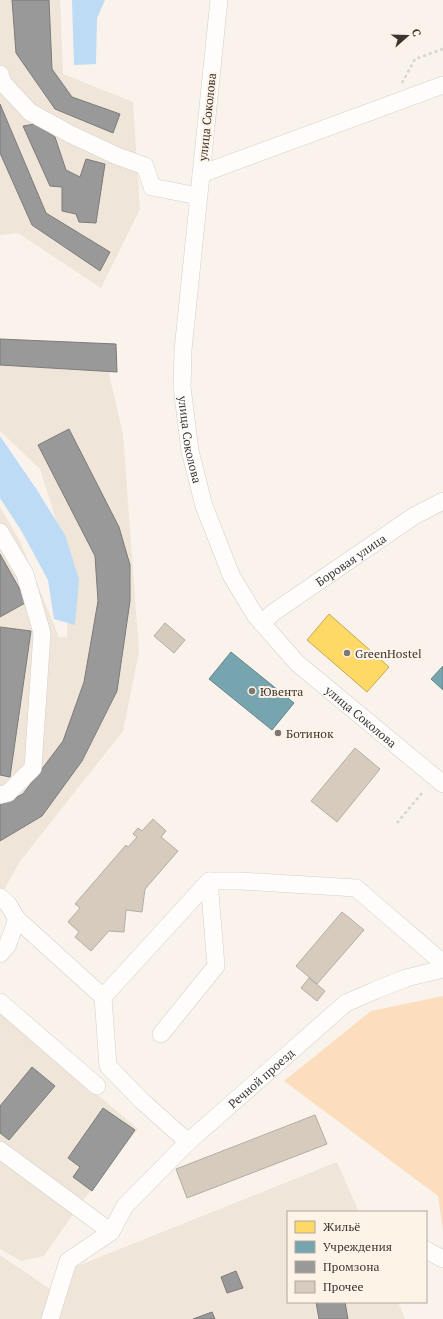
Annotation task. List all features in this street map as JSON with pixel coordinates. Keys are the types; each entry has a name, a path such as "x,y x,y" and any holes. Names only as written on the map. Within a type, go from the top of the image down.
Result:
{"street":[{"name":"улица Соколова","path":"219,0 183,350 182,387 190,451 204,506 231,575 255,615 297,663 443,784"},
{"path":"0,74 3,83 30,112 117,156 145,166 152,187 198,196"},
{"path":"201,174 443,85"},
{"name":"Боровая улица","path":"262,622 274,612 414,516 443,502"},
{"path":"0,532 25,574 42,633 33,768 8,793 0,795"},
{"path":"103,997 209,881 241,881 356,888 443,963"},
{"path":"161,1034 216,966 209,881"},
{"path":"0,897 8,904 18,919 103,997 108,1066 142,1101 188,1142"},
{"path":"0,954 6,946 18,919"},
{"name":"Речной проезд","path":"111,1232 125,1206 188,1142 346,1003 406,978 443,969"},
{"path":"0,1002 97,1086"},
{"path":"0,1150 111,1232 68,1261 50,1319"},
{"path":"427,1251 443,1260"}],"path":[{"path":"390,104 415,59 443,49"},
{"path":"397,823 422,793"}],"shaded area":[{"path":"0,0 60,0 63,74 133,102 140,209 101,288 18,233 0,235"},
{"path":"0,346 104,353 123,434 139,652 123,731 21,860 0,896 0,507 20,541 59,637 67,637 71,568 40,469 0,431"},
{"path":"443,996 443,1231 438,1196 284,1081 371,1011"},
{"path":"0,1012 138,1129 78,1207 44,1256 21,1261 0,1249"},
{"path":"337,1162 359,1211 287,1211 287,1303 398,1303 405,1319 56,1319 72,1268"},
{"path":"0,1255 53,1291 45,1319 0,1319"}],"water":[{"path":"72,0 105,0 97,18 96,64 74,65"},
{"path":"0,436 37,490 65,535 79,579 75,625 54,619 48,580 22,532 0,498"}],"building: Жильё":[{"name":"GreenHostel","path":"329,614 389,667 367,692 307,640"}],"building: Учреждения":[{"name":"Ювента","path":"231,652 294,703 272,730 209,679"},
{"path":"443,666 443,690 431,679"}],"building: Промзона":[{"path":"12,0 49,0 52,69 72,97 120,114 113,133 55,109 16,53"},
{"path":"0,104 46,213 110,252 100,271 32,225 0,153"},
{"path":"35,124 55,137 66,170 80,177 86,159 105,164 96,223 79,222 76,214 62,211 62,187 50,186 23,126"},
{"path":"0,339 116,344 117,372 0,365"},
{"path":"69,429 119,527 130,565 130,601 117,691 82,761 42,816 0,841 0,805 23,794 63,741 84,682 98,601 95,556 38,445"},
{"path":"0,554 27,602 0,617"},
{"path":"0,627 31,631 10,777 0,775"},
{"path":"32,1067 55,1086 9,1140 0,1133 0,1106"},
{"path":"103,1108 135,1130 92,1191 73,1177 80,1167 68,1158"},
{"path":"236,1271 243,1288 227,1293 221,1277"},
{"path":"316,1303 345,1303 348,1319 319,1319"},
{"path":"212,1312 215,1319 193,1319"}],"building: Прочее":[{"path":"165,623 185,640 174,653 154,636"},
{"path":"355,748 380,769 337,822 311,801"},
{"path":"153,819 166,831 161,837 178,851 145,889 142,912 126,910 124,932 109,931 91,951 75,937 79,932 68,922 80,908 75,904 126,845 128,847 137,837 133,834 138,828 142,831"},
{"path":"342,912 364,930 317,984 296,966"},
{"path":"309,978 325,991 317,1001 301,988"},
{"path":"315,1115 327,1144 187,1198 176,1169"}],"place":[{"name":"GreenHostel","path":"347,653"},
{"name":"Ювента","path":"252,691"},
{"name":"Ботинок","path":"278,733"}]}
